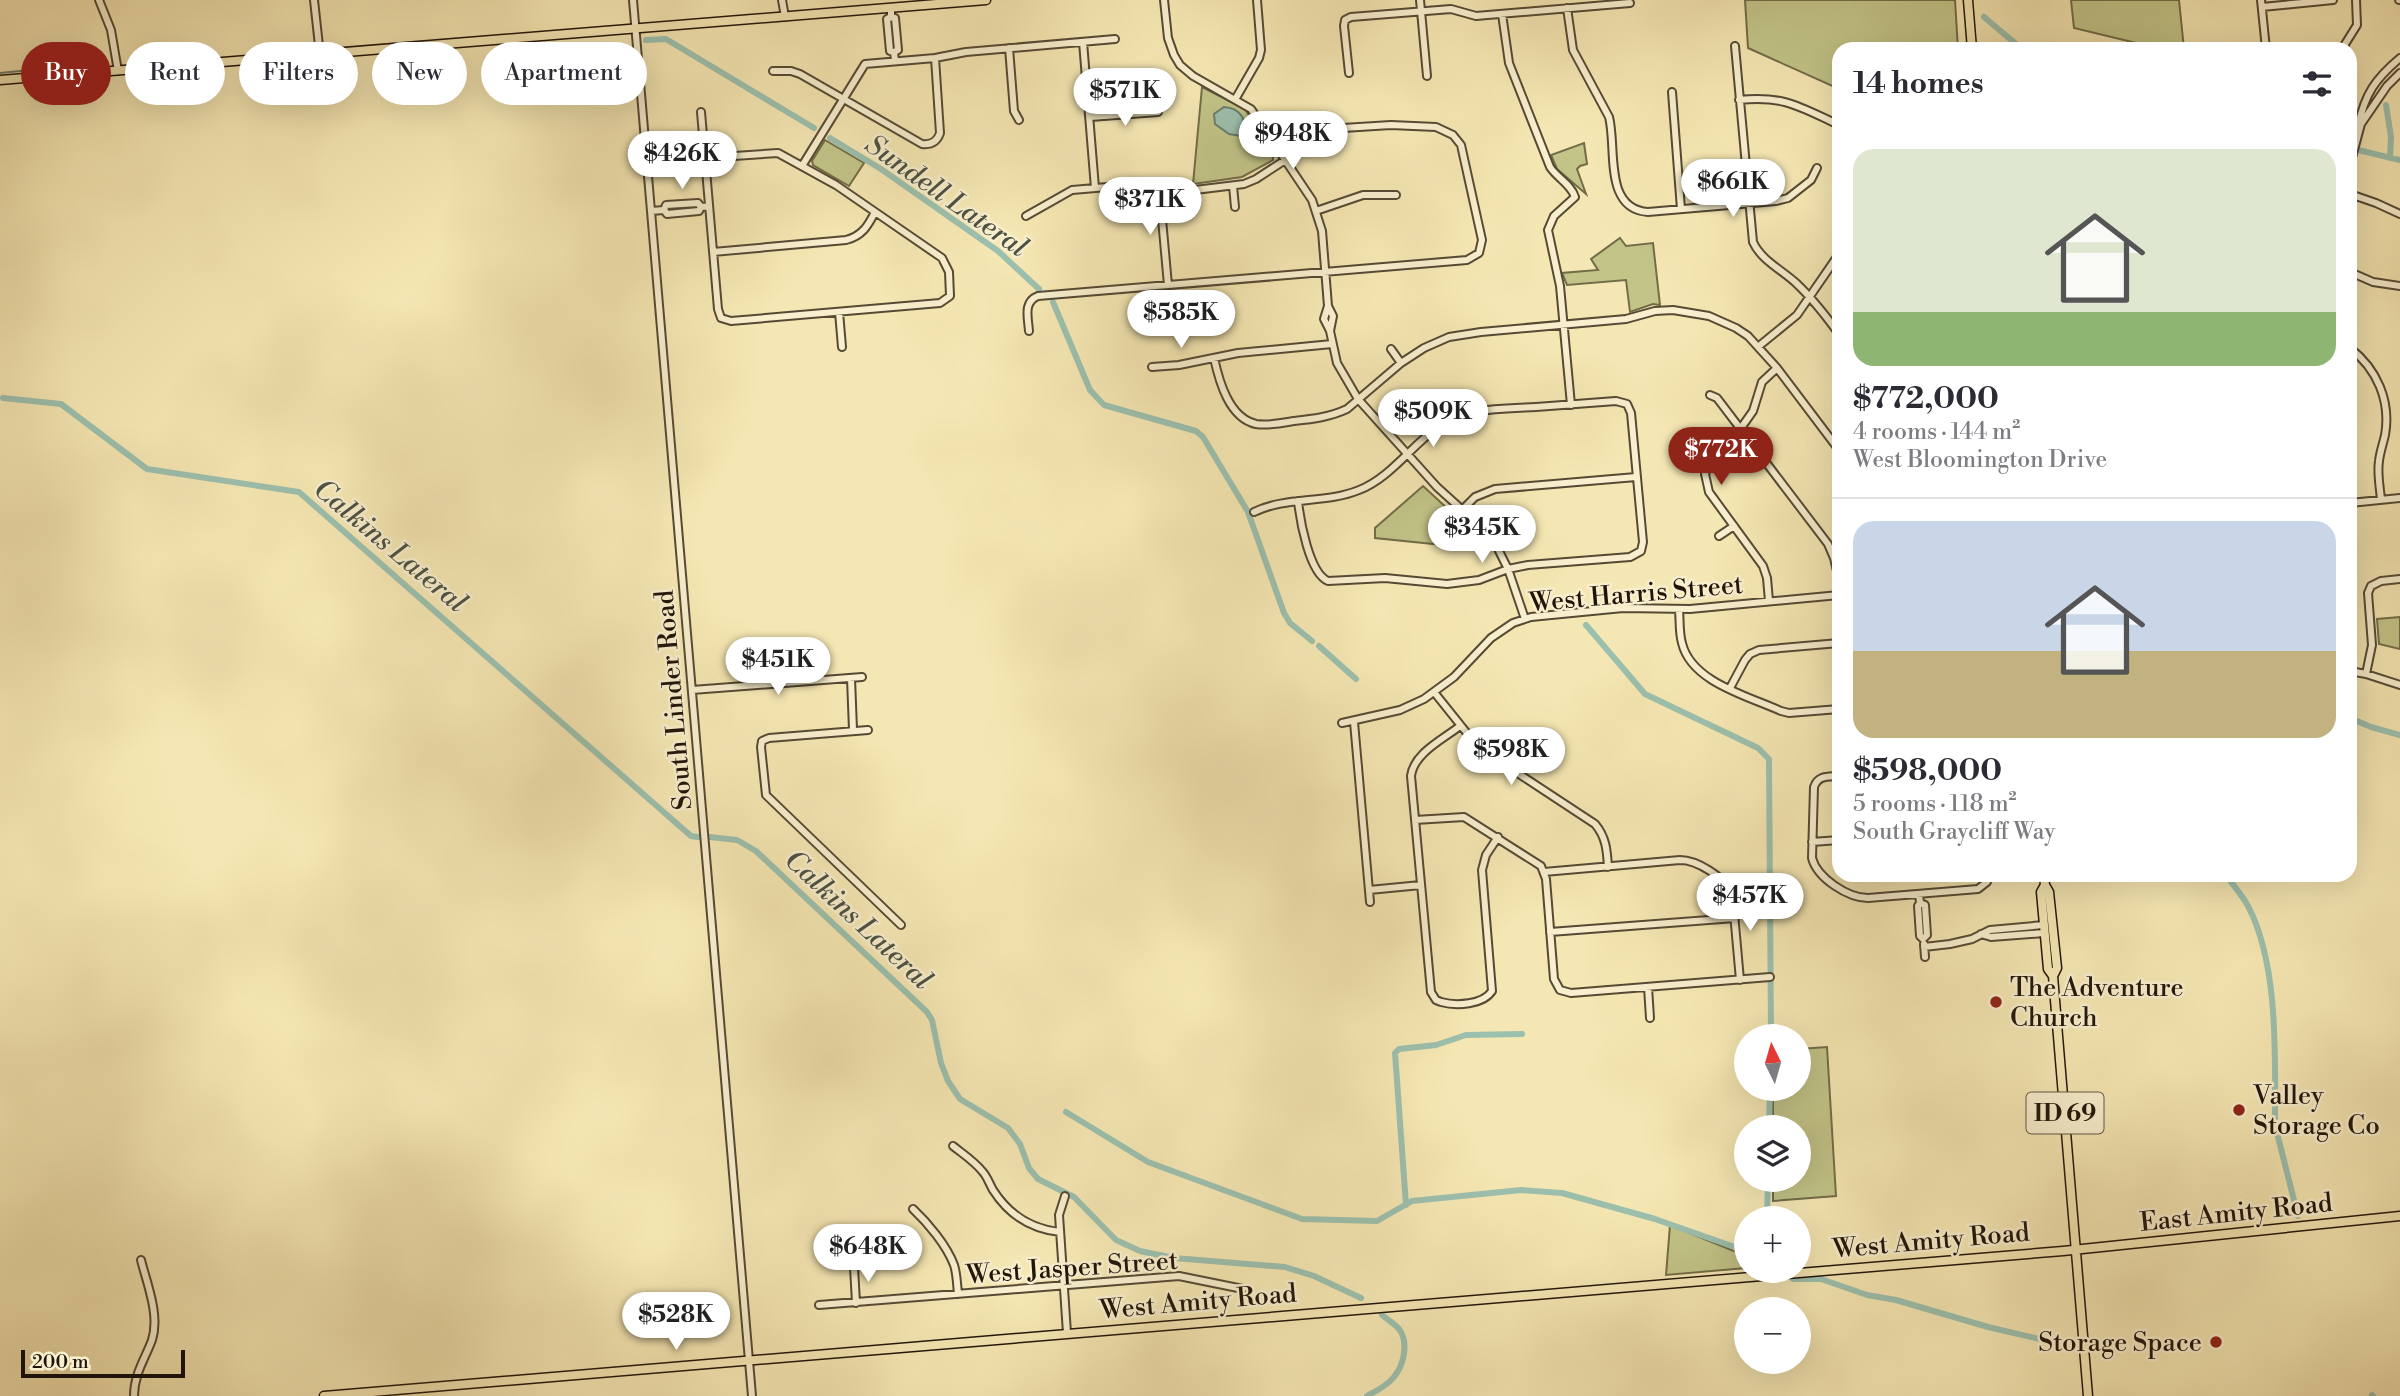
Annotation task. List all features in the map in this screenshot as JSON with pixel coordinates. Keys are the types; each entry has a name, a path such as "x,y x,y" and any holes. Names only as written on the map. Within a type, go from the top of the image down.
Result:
{"main road":[{"path":"358,52 785,17 891,13 986,0"},
{"path":"1968,0 1971,42"},
{"path":"0,80 239,61"},
{"name":"ID 69","path":"2044,882 2049,892 2057,968 2054,975 2088,1396"},
{"name":"ID 69","path":"2044,882 2040,892 2048,969 2054,975"},
{"name":"East Amity Road","path":"2076,1250 2400,1216"},
{"name":"West Amity Road","path":"324,1396 2076,1250"}],"street":[{"path":"99,0 111,30 118,71"},
{"path":"314,0 319,42"},
{"name":"South Linder Road","path":"633,0 752,1396"},
{"path":"782,0 785,17"},
{"path":"1164,0 1168,38 1180,65 1193,76 1236,99 1255,114 1309,194 1321,231 1328,306 1333,316 1330,331 1337,363 1358,399 1437,487 1489,536 1508,569 1525,619"},
{"path":"1236,99 1261,50 1257,0"},
{"path":"1420,0 1427,76"},
{"path":"2265,42 2261,4 2333,0"},
{"path":"2346,42 2357,25 2356,0"},
{"path":"1349,74 1345,20 1351,17 1451,9 1476,16 1630,3"},
{"path":"1567,8 1573,50 1609,117 1617,189 1629,205 1643,212 1749,204 1788,198 1811,180 1816,168"},
{"path":"891,13 887,19 890,51 894,52 895,61"},
{"path":"1502,13 1509,62 1550,167 1555,176 1571,188 1575,197 1554,216 1548,230 1560,286 1571,405"},
{"path":"802,166 865,64 1115,39"},
{"path":"1083,42 1095,188"},
{"path":"1735,46 1751,236 1755,248 1810,297 1832,325"},
{"path":"1009,48 1014,111 1019,120"},
{"path":"773,71 800,74 922,144 932,143 940,133 934,58"},
{"path":"2357,136 2368,92 2383,72 2400,58"},
{"path":"2357,138 2361,124 2374,104 2400,73"},
{"path":"1672,92 1681,209"},
{"path":"1739,100 1771,97 1832,122"},
{"path":"1090,117 1158,112"},
{"path":"701,113 718,309 722,317 731,321 940,303 948,299 951,292 949,272 942,258 836,185 786,156 771,152 705,158"},
{"path":"1026,216 1068,191 1143,184 1186,190 1233,186 1256,179 1322,136 1343,128 1391,125 1436,127 1448,131 1461,145 1482,240 1479,253 1467,260 1038,296 1030,300 1027,309 1029,331"},
{"path":"1159,186 1168,285"},
{"path":"1233,186 1235,207"},
{"path":"1316,211 1363,195 1396,195"},
{"path":"2357,196 2400,214"},
{"path":"651,211 664,209 666,205 698,203 701,207 709,206"},
{"path":"713,252 846,240 857,237 867,227 875,212"},
{"path":"1759,345 1793,319 1832,264"},
{"path":"2357,275 2373,282 2400,286"},
{"path":"1214,358 1222,388 1235,409 1245,421 1261,425 1320,419 1347,409 1401,363 1438,342 1463,334 1626,319 1655,311 1683,311 1723,321 1759,345 1832,441"},
{"path":"839,312 842,347"},
{"path":"1152,368 1238,353 1332,344"},
{"path":"1391,349 1401,363"},
{"path":"2357,355 2369,366 2382,393 2386,417 2379,460 2381,499"},
{"path":"1769,601 1763,566 1709,492 1705,474 1712,456 1741,428 1753,411 1762,382 1777,368"},
{"path":"1710,395 1717,398 1741,428 1828,544 1832,553"},
{"path":"1254,512 1270,505 1298,500 1340,495 1359,490 1377,480 1437,428 1468,413 1616,401 1628,404 1631,414 1643,542 1640,551 1630,557 1528,565 1479,580 1447,584 1385,578 1331,581 1322,578 1317,571 1303,530 1298,500"},
{"path":"1462,510 1475,497 1495,489 1636,477"},
{"path":"2357,502 2400,498"},
{"path":"1719,536 1734,526"},
{"path":"2366,674 2372,645 2368,602 2371,586 2381,581 2400,579"},
{"name":"West Harris Street","path":"1342,723 1400,710 1434,692 1454,677 1491,638 1513,623 1525,619 1623,608 1679,610 1832,596"},
{"path":"1679,610 1682,643 1690,662 1704,676 1789,713 1832,710"},
{"path":"1730,688 1750,654 1759,650 1832,644"},
{"path":"2357,672 2400,685"},
{"path":"692,690 862,677"},
{"path":"851,678 853,730"},
{"path":"1434,692 1478,747 1490,757 1595,824 1603,833 1608,867"},
{"path":"1354,722 1370,902"},
{"path":"1460,726 1417,759 1411,776 1431,992 1436,1000 1446,1004 1479,1001 1489,996 1493,986 1482,870 1486,855 1498,836"},
{"path":"867,730 769,738 762,741 766,795 901,925"},
{"path":"1832,776 1821,777 1816,781 1812,842 1813,862 1818,872 1832,881"},
{"path":"1415,820 1464,817 1535,860 1544,872 1554,979 1560,990 1571,993 1770,977"},
{"path":"1812,842 1832,841"},
{"path":"1544,872 1688,860 1724,882 1732,891 1740,979"},
{"path":"1834,882 1860,898 1920,898 1978,889 1983,887 1985,882"},
{"path":"1369,890 1421,886"},
{"path":"1920,898 1917,906 1925,957"},
{"path":"1550,932 1735,918"},
{"path":"1924,943 1950,944 1981,934 1991,937 2044,929"},
{"path":"1648,987 1650,1018"},
{"path":"953,1146 985,1173 1004,1205 1022,1221 1044,1230 1060,1232"},
{"path":"1065,1196 1059,1215 1067,1333"},
{"path":"913,1209 922,1217 951,1260 958,1294"},
{"path":"915,1224 922,1217"},
{"path":"134,1396 134,1385 155,1324 141,1259"},
{"path":"854,1267 856,1303"},
{"name":"West Jasper Street","path":"819,1305 1179,1276 1243,1289"}],"green space":[{"path":"1745,0 1955,0 1958,42 1832,42 1832,86 1748,48"},
{"path":"2071,0 2179,0 2183,42 2132,42 2074,28"},
{"path":"1202,87 1245,109 1273,154 1273,160 1242,177 1193,184"},
{"path":"825,140 864,163 849,186 813,165 812,161"},
{"path":"1584,143 1587,164 1577,169 1586,194 1557,169 1551,155"},
{"path":"1620,238 1626,246 1653,243 1660,305 1653,304 1630,312 1626,280 1567,285 1562,273 1598,270 1591,259"},
{"path":"1423,486 1474,533 1477,539 1443,545 1375,538 1375,528"},
{"path":"2400,617 2400,649 2379,644 2377,619"},
{"path":"1827,1047 1836,1196 1773,1201 1773,1192 1811,1192 1811,1115 1773,1115 1773,1101 1811,1101 1811,1048"},
{"path":"1670,1225 1734,1251 1734,1269 1666,1275"}],"shaded area":[{"path":"1224,107 1235,110 1242,116 1244,130 1241,136 1229,134 1215,124 1214,114"}],"waterway":[{"path":"1984,17 2014,42"},
{"name":"Sundell Lateral","path":"646,40 666,39 814,128"},
{"path":"0,73 21,71"},
{"path":"2386,105 2391,137 2390,158"},
{"name":"Sundell Lateral","path":"830,138 881,169 998,251 1039,289"},
{"path":"2357,150 2400,160"},
{"name":"Sundell Lateral","path":"1053,302 1090,390 1104,405 1196,431 1203,437 1248,512 1284,613 1290,623 1312,641"},
{"name":"Calkins Lateral","path":"3,398 61,404 147,469 299,492 691,836 698,837"},
{"path":"1586,625 1645,694 1758,748 1769,759 1771,1024"},
{"name":"Sundell Lateral","path":"1319,646 1356,679"},
{"path":"2357,721 2400,735"},
{"name":"Calkins Lateral","path":"710,837 737,840 756,851 927,1012 932,1020 941,1063 948,1081 960,1099 1008,1128 1020,1144 1029,1168 1038,1179 1074,1197 1116,1240 1140,1251 1174,1258 1285,1267 1314,1276 1361,1298"},
{"path":"2231,882 2248,906 2258,930 2270,983 2275,1123"},
{"name":"Sundell Lateral","path":"1406,1205 1395,1053 1399,1049 1436,1045 1466,1035 1522,1034"},
{"path":"1769,1115 1770,1101"},
{"path":"1066,1112 1148,1162 1302,1219 1377,1221 1412,1201 1521,1190 1562,1193 1655,1219 1734,1247"},
{"path":"2277,1133 2298,1216"},
{"path":"1767,1206 1768,1192"},
{"path":"1811,1279 1821,1279 1867,1295 1896,1300 1988,1327 2065,1345"},
{"name":"Calkins Lateral","path":"1367,1396 1385,1386 1394,1377 1404,1353 1402,1334 1382,1315"}],"place":[{"name":"The Adventure Church","path":"1996,1002"},
{"name":"Valley Storage Co","path":"2239,1110"},
{"name":"Storage Space","path":"2216,1342"}]}
